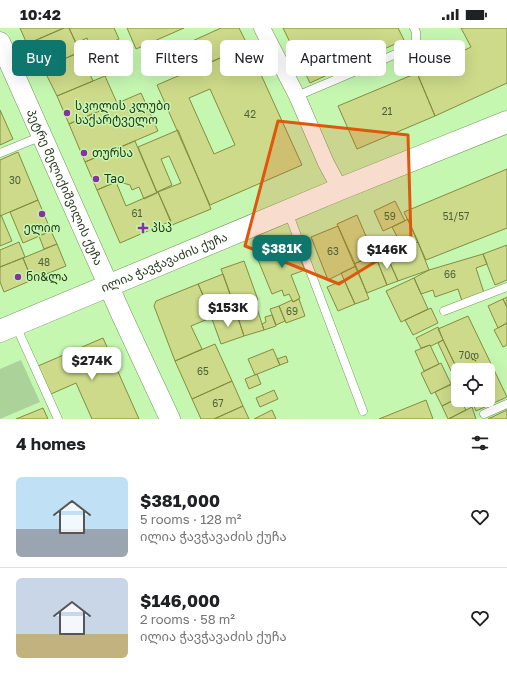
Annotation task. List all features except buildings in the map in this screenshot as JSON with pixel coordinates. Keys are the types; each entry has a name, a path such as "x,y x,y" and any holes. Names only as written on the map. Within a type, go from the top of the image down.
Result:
{"main road":[{"name":"ილია ჭავჭავაძის ქუჩა","path":"8,328 134,274 507,122"}],"street":[{"path":"262,28 297,96 326,164 340,189"},
{"name":"პეტრე მელიქიშვილის ქუჩა","path":"0,42 170,419"}],"lane":[{"path":"297,96 403,51 416,43 416,32 414,28"},
{"path":"0,153 42,136"},
{"path":"288,212 363,411"},
{"path":"444,311 507,287"},
{"path":"8,328 58,419"},
{"path":"484,414 507,404"}],"highlighted area":[{"path":"278,121 408,135 411,240 339,284 245,246"}],"green space":[{"path":"21,360 40,402 0,419 0,369"}],"place":[{"name":"სკოლის კლუბი საქარტველო","path":"67,113"},
{"name":"თურსა","path":"84,153"},
{"name":"Tao","path":"96,179"},
{"name":"ელიო","path":"42,214"},
{"name":"პსპ","path":"143,228"},
{"name":"ნი&ლა","path":"18,277"}]}
